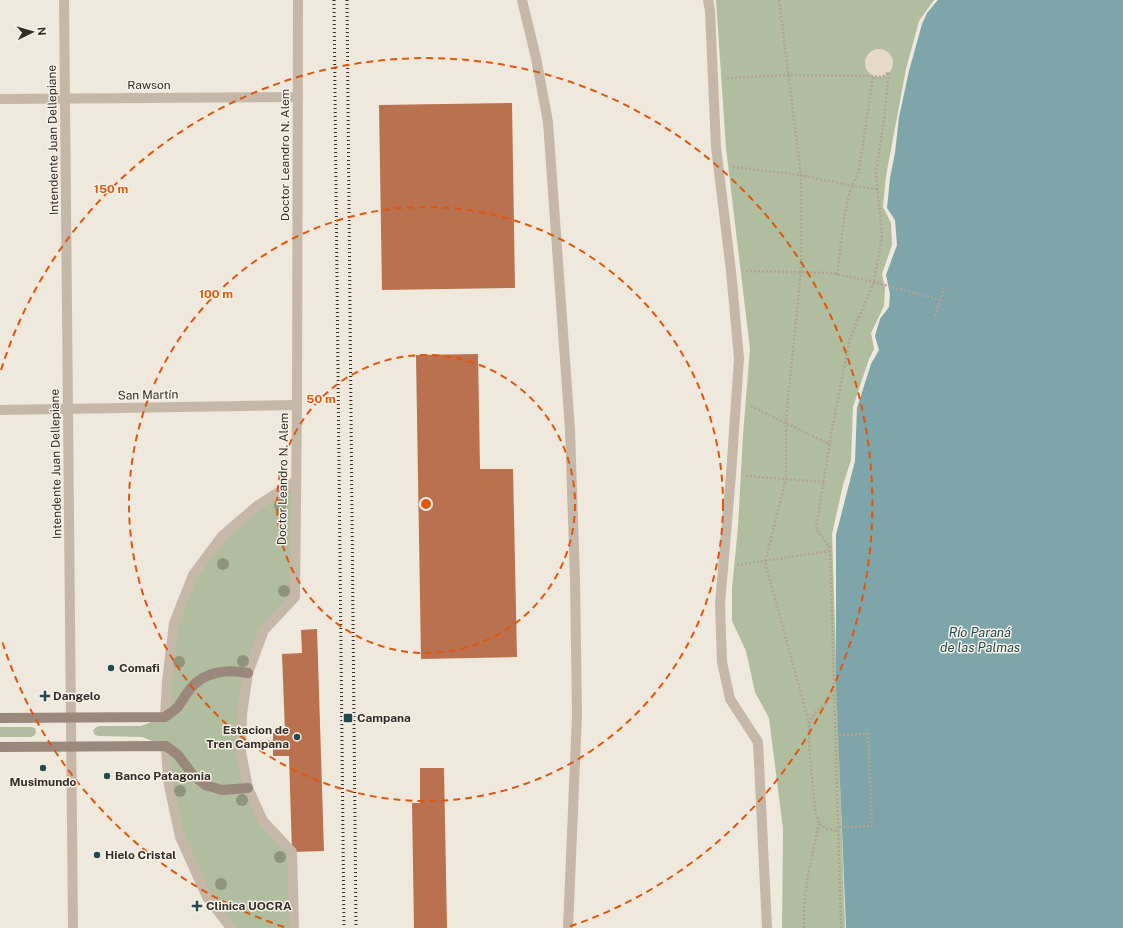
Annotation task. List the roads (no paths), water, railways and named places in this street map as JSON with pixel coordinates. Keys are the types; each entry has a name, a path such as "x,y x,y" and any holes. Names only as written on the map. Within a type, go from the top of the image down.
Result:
{"main road":[{"path":"0,718 165,717 177,708 191,688 204,676 220,672 238,671 248,673"},
{"path":"0,747 166,746 178,755 193,775 206,785 222,790 248,788"}],"street":[{"name":"Intendente Juan Dellepiane","path":"64,0 73,928"},
{"name":"Doctor Leandro N. Alem","path":"294,928 292,852 263,821 248,788 241,752 242,714 248,673 264,630 295,597 298,0"},
{"path":"522,0 536,58 548,122 570,430 575,579 577,715 568,928"},
{"path":"708,0 710,11 718,165 731,271 739,358 720,604 722,662 730,699 758,742 767,928"},
{"name":"Rawson","path":"0,99 298,97"},
{"name":"San Martín","path":"0,410 297,405"},
{"path":"165,717 167,681 174,623 193,575 222,536 257,506 296,481"},
{"path":"166,746 168,781 180,837 207,897 231,928"}],"water":[{"name":"Río Paraná de las Palmas","path":"938,0 1123,0 1123,928 846,928 836,684 836,535 855,461 857,408 871,364 879,350 875,336 880,319 889,307 890,294 886,275 897,245 895,220 887,208 899,117 909,71 922,24 927,13"}],"railway":[{"path":"334,0 344,928"},
{"path":"347,0 356,928"}],"place":[{"name":"Comafi","path":"111,668"},
{"name":"Dangelo","path":"45,696"},
{"name":"Campana","path":"348,718"},
{"name":"Estacion de Tren Campana","path":"297,737"},
{"name":"Musimundo","path":"43,768"},
{"name":"Banco Patagonia","path":"107,776"},
{"name":"Hielo Cristal","path":"97,855"},
{"name":"Clinica UOCRA","path":"197,906"}]}
